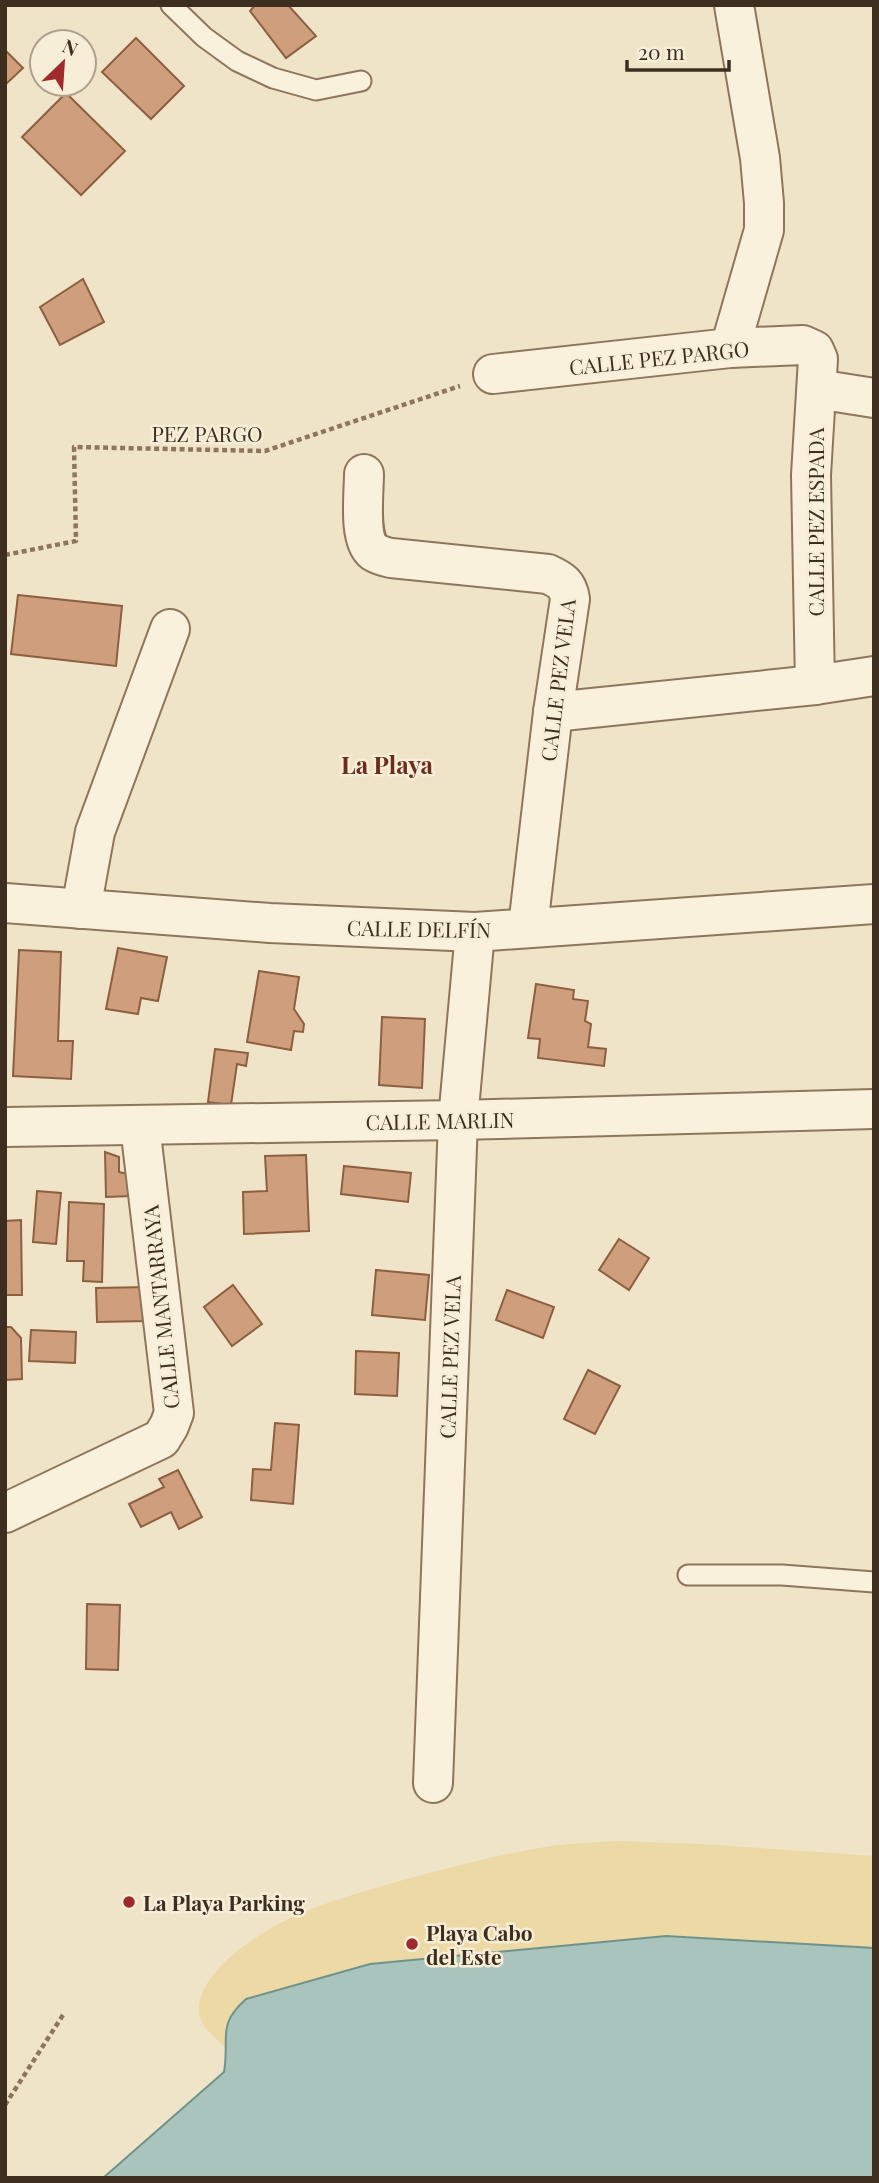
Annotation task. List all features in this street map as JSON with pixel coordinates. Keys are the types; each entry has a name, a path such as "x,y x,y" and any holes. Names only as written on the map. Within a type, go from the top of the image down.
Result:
{"street":[{"path":"730,348 764,230 765,203 734,5"},
{"name":"CALLE PEZ PARGO","path":"493,374 730,348 803,345 814,350 818,374 874,398"},
{"name":"CALLE PEZ ESPADA","path":"815,685 811,475 818,374"},
{"name":"CALLE PEZ VELA","path":"364,474 364,533 375,553 391,558 548,574 562,580 569,590 570,600 553,712 528,927"},
{"path":"81,909 95,832 170,629"},
{"path":"553,712 815,685 874,676"},
{"name":"CALLE DELFÍN","path":"5,903 270,923 475,932 874,904"},
{"name":"CALLE PEZ VELA","path":"433,1783 458,1120 475,932"},
{"name":"CALLE MARLIN","path":"5,1127 874,1110"},
{"name":"CALLE MANTARRAYA","path":"5,1513 161,1439 170,1426 174,1413 140,1126"}],"lane":[{"path":"171,5 204,37 226,53 273,78 316,90 361,81"},
{"path":"688,1575 782,1575 874,1582"}],"path":[{"name":"PEZ PARGO","path":"5,555 76,541 74,447 265,451 493,374"},
{"path":"5,2105 63,2015"}],"sand":[{"name":"Playa Cabo del Este","path":"620,1841 874,1856 874,1948 666,1936 370,1964 246,1999 225,2027 227,2050 200,2019 201,1998 219,1968 266,1931 307,1911 396,1882 493,1857 551,1846"}],"water":[{"path":"666,1936 874,1948 874,2178 103,2178 224,2072 227,2025 246,1999 370,1964"}],"building":[{"path":"255,5 288,5 316,36 286,58 250,11"},
{"path":"136,38 184,86 151,119 102,72"},
{"path":"5,50 23,68 5,85"},
{"path":"61,98 71,98 125,151 81,195 22,137"},
{"path":"83,279 104,322 60,345 40,307"},
{"path":"18,595 122,606 116,666 11,654"},
{"path":"118,948 167,957 158,1001 141,998 138,1014 106,1009"},
{"path":"19,950 61,952 58,1041 73,1041 71,1079 13,1076"},
{"path":"259,971 299,977 294,1009 304,1024 303,1032 294,1031 291,1050 247,1042"},
{"path":"536,984 574,990 573,999 588,1001 585,1021 591,1024 588,1047 606,1049 604,1066 538,1058 540,1039 528,1038"},
{"path":"382,1017 425,1019 422,1088 379,1085"},
{"path":"215,1049 248,1053 246,1066 237,1064 231,1105 208,1102"},
{"path":"105,1152 119,1157 119,1172 131,1175 132,1196 106,1197"},
{"path":"306,1155 309,1231 244,1234 243,1192 267,1191 265,1156"},
{"path":"344,1166 411,1173 408,1202 341,1194"},
{"path":"37,1191 61,1193 56,1244 33,1242"},
{"path":"69,1202 104,1204 102,1282 83,1281 84,1261 67,1261"},
{"path":"21,1220 22,1295 5,1295 5,1221"},
{"path":"619,1239 649,1258 629,1290 599,1270"},
{"path":"376,1270 429,1275 425,1320 372,1315"},
{"path":"233,1285 262,1324 232,1346 204,1307"},
{"path":"149,1287 149,1321 97,1322 96,1288"},
{"path":"507,1290 554,1307 543,1338 496,1320"},
{"path":"5,1327 11,1327 21,1338 22,1379 5,1380"},
{"path":"31,1330 76,1332 75,1363 29,1361"},
{"path":"356,1351 399,1353 397,1396 355,1394"},
{"path":"588,1370 620,1386 595,1434 564,1419"},
{"path":"275,1423 299,1425 293,1504 251,1500 253,1469 271,1470"},
{"path":"178,1470 202,1517 179,1529 171,1512 141,1527 129,1504 164,1487 159,1479"},
{"path":"87,1604 120,1605 118,1670 86,1669"}],"place":[{"name":"La Playa Parking","path":"129,1902"},
{"name":"Playa Cabo del Este","path":"412,1944"}],"district":[{"name":"La Playa","path":"387,764"}]}
